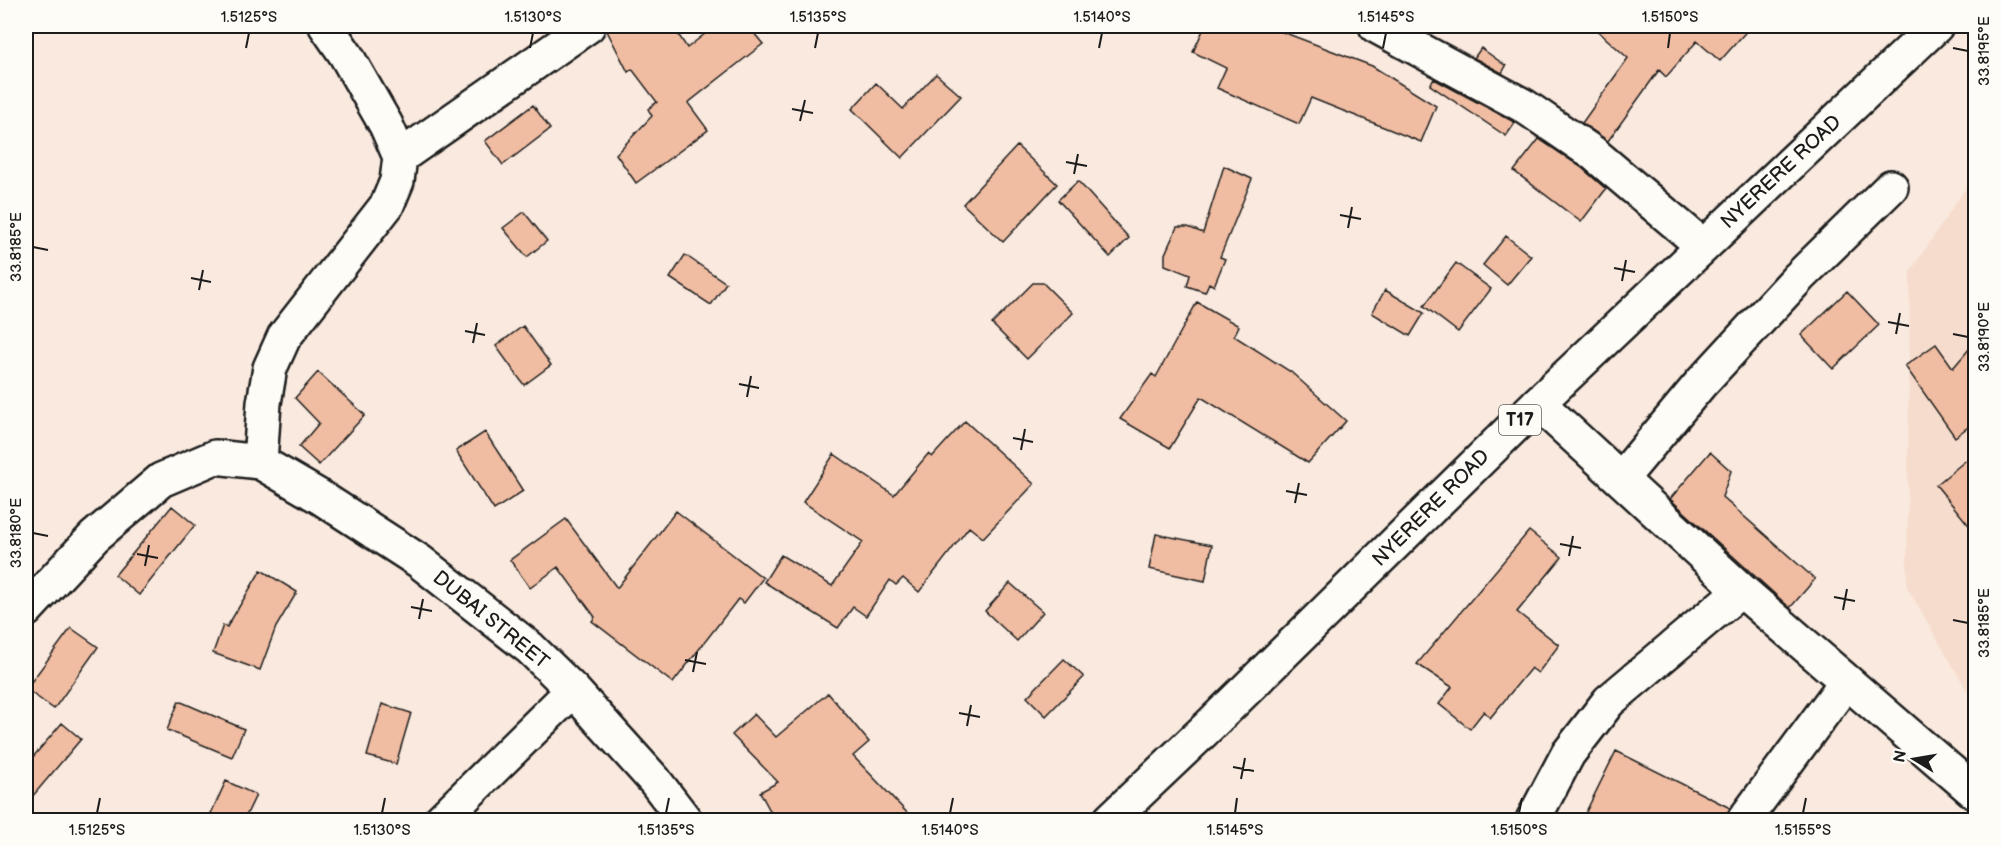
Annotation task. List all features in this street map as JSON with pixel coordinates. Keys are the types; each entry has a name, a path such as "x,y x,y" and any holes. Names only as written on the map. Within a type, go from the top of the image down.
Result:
{"street":[{"path":"26,610 94,537 162,480 215,457 260,462 264,403 270,368 284,337 387,205 397,181 400,157 386,125 346,55 326,26"},
{"path":"400,157 588,26"},
{"path":"1376,26 1524,106 1593,153 1703,246"},
{"name":"NYERERE ROAD","path":"1110,820 1538,403 1936,26"},
{"path":"1621,479 1701,383 1792,285 1891,187"},
{"path":"1538,403 1741,590 1974,790"},
{"name":"DUBAI STREET","path":"260,462 320,496 419,561 530,648 573,690 655,781 685,820"},
{"path":"1533,820 1568,754 1610,701 1741,590"},
{"path":"1744,820 1846,682"},
{"path":"441,820 573,690"}],"shaded area":[{"path":"1975,174 1975,704 1907,587 1910,272"}],"building":[{"path":"607,26 673,26 687,48 715,26 748,26 763,44 688,103 708,130 636,183 616,154 652,116 648,109 657,102 632,69 628,72 606,29"},
{"path":"1205,26 1267,26 1372,66 1436,106 1421,142 1311,98 1299,124 1217,88 1226,68 1193,52"},
{"path":"1592,26 1751,26 1720,61 1697,41 1666,77 1659,70 1608,141 1582,123 1628,58"},
{"path":"1481,48 1506,66 1502,73 1474,58"},
{"path":"936,74 961,96 902,158 852,109 876,83 903,109"},
{"path":"1434,79 1515,123 1506,136 1430,85"},
{"path":"533,105 550,129 503,165 485,141"},
{"path":"1539,139 1582,168 1606,189 1581,222 1514,171"},
{"path":"1017,146 1057,184 1003,242 963,204"},
{"path":"1224,166 1252,179 1220,257 1225,259 1214,286 1209,283 1205,292 1187,286 1190,275 1165,265 1165,254 1177,227 1188,227 1203,233"},
{"path":"1078,181 1129,238 1110,257 1058,200"},
{"path":"524,212 547,241 527,257 503,228"},
{"path":"1506,236 1531,256 1507,285 1483,265"},
{"path":"685,255 726,283 711,305 670,278"},
{"path":"1456,263 1491,289 1458,332 1424,306"},
{"path":"1033,283 1043,283 1073,313 1027,359 992,324"},
{"path":"1385,290 1424,313 1410,336 1372,313"},
{"path":"1847,291 1879,325 1833,369 1801,335"},
{"path":"1197,302 1239,326 1234,336 1291,372 1346,421 1308,463 1201,397 1170,448 1120,419 1152,374 1156,377"},
{"path":"523,326 551,365 524,385 496,346"},
{"path":"1976,341 1976,421 1955,437 1905,366 1936,344 1953,368"},
{"path":"318,372 365,415 319,465 299,447 319,423 295,398"},
{"path":"965,421 1034,484 983,538 969,527 919,592 903,578 896,585 890,580 866,616 853,607 838,628 764,582 781,555 832,586 863,542 803,502 834,454 894,495 928,454 932,457"},
{"path":"485,432 523,491 494,510 456,451"},
{"path":"1710,452 1731,471 1722,497 1815,579 1790,608 1670,499"},
{"path":"1976,452 1976,534 1936,485"},
{"path":"172,506 195,525 139,595 115,575"},
{"path":"676,511 763,578 744,603 738,599 673,683 592,621 595,617 558,567 530,588 510,560 566,519 617,588"},
{"path":"1529,531 1562,557 1517,612 1559,645 1538,673 1531,668 1490,718 1484,711 1470,729 1439,704 1452,687 1417,664"},
{"path":"1156,534 1212,545 1205,581 1149,569"},
{"path":"261,570 297,592 276,627 260,670 213,653 223,625 227,627"},
{"path":"1010,583 1043,612 1017,641 985,611"},
{"path":"71,628 98,647 54,709 26,689"},
{"path":"1064,659 1084,677 1046,716 1027,697"},
{"path":"828,693 869,742 853,756 914,820 775,820 760,792 778,782 732,735 754,714 776,737"},
{"path":"179,701 244,729 232,757 167,730"},
{"path":"382,704 411,713 396,764 367,756"},
{"path":"62,723 81,739 26,804 26,765"},
{"path":"1616,751 1730,808 1726,820 1582,820"},
{"path":"226,781 256,795 244,820 208,820"}]}
